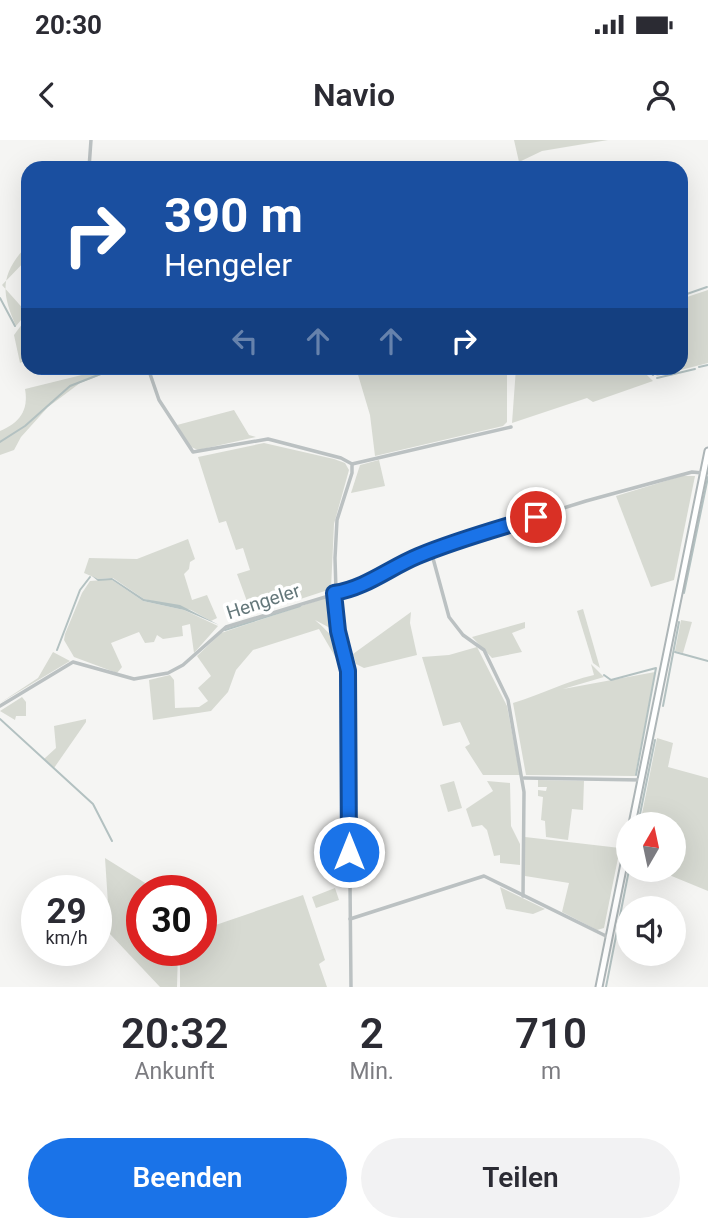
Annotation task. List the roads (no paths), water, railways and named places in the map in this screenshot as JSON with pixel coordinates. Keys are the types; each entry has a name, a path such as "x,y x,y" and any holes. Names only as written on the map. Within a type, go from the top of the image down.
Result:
{"main road":[{"path":"634,812 708,451"},
{"path":"599,987 621,882"}],"street":[{"path":"90,161 91,140"},
{"path":"150,375 159,400 193,452 268,439 341,458 352,464 511,427"},
{"path":"351,987 348,671 338,631 334,593 337,520 352,473 352,464"},
{"name":"Hengeler","path":"0,706 74,662 134,679 168,673 183,665 226,627 363,585 431,551 586,501 692,472 704,473"},
{"path":"431,551 449,617 463,635 484,650 506,694 523,778 523,895"},
{"path":"523,778 641,780"},
{"path":"349,919 479,877 488,877 610,938"}],"waterway":[{"path":"688,294 707,287"},
{"path":"0,298 15,326"},
{"path":"699,367 708,365"},
{"path":"688,371 695,369"},
{"path":"0,442 25,426 70,386 98,375"},
{"path":"657,378 670,375"},
{"path":"684,593 708,477"},
{"path":"57,650 80,590 90,577"},
{"path":"327,598 333,602 335,621"},
{"path":"225,630 300,606"},
{"path":"663,706 679,622"},
{"path":"336,628 336,637 341,648"},
{"path":"675,652 708,661"},
{"path":"348,655 350,674"},
{"path":"604,675 611,680 656,668 636,775"},
{"path":"0,719 93,804 112,841"},
{"path":"640,812 655,740"},
{"path":"606,987 627,882"}]}
